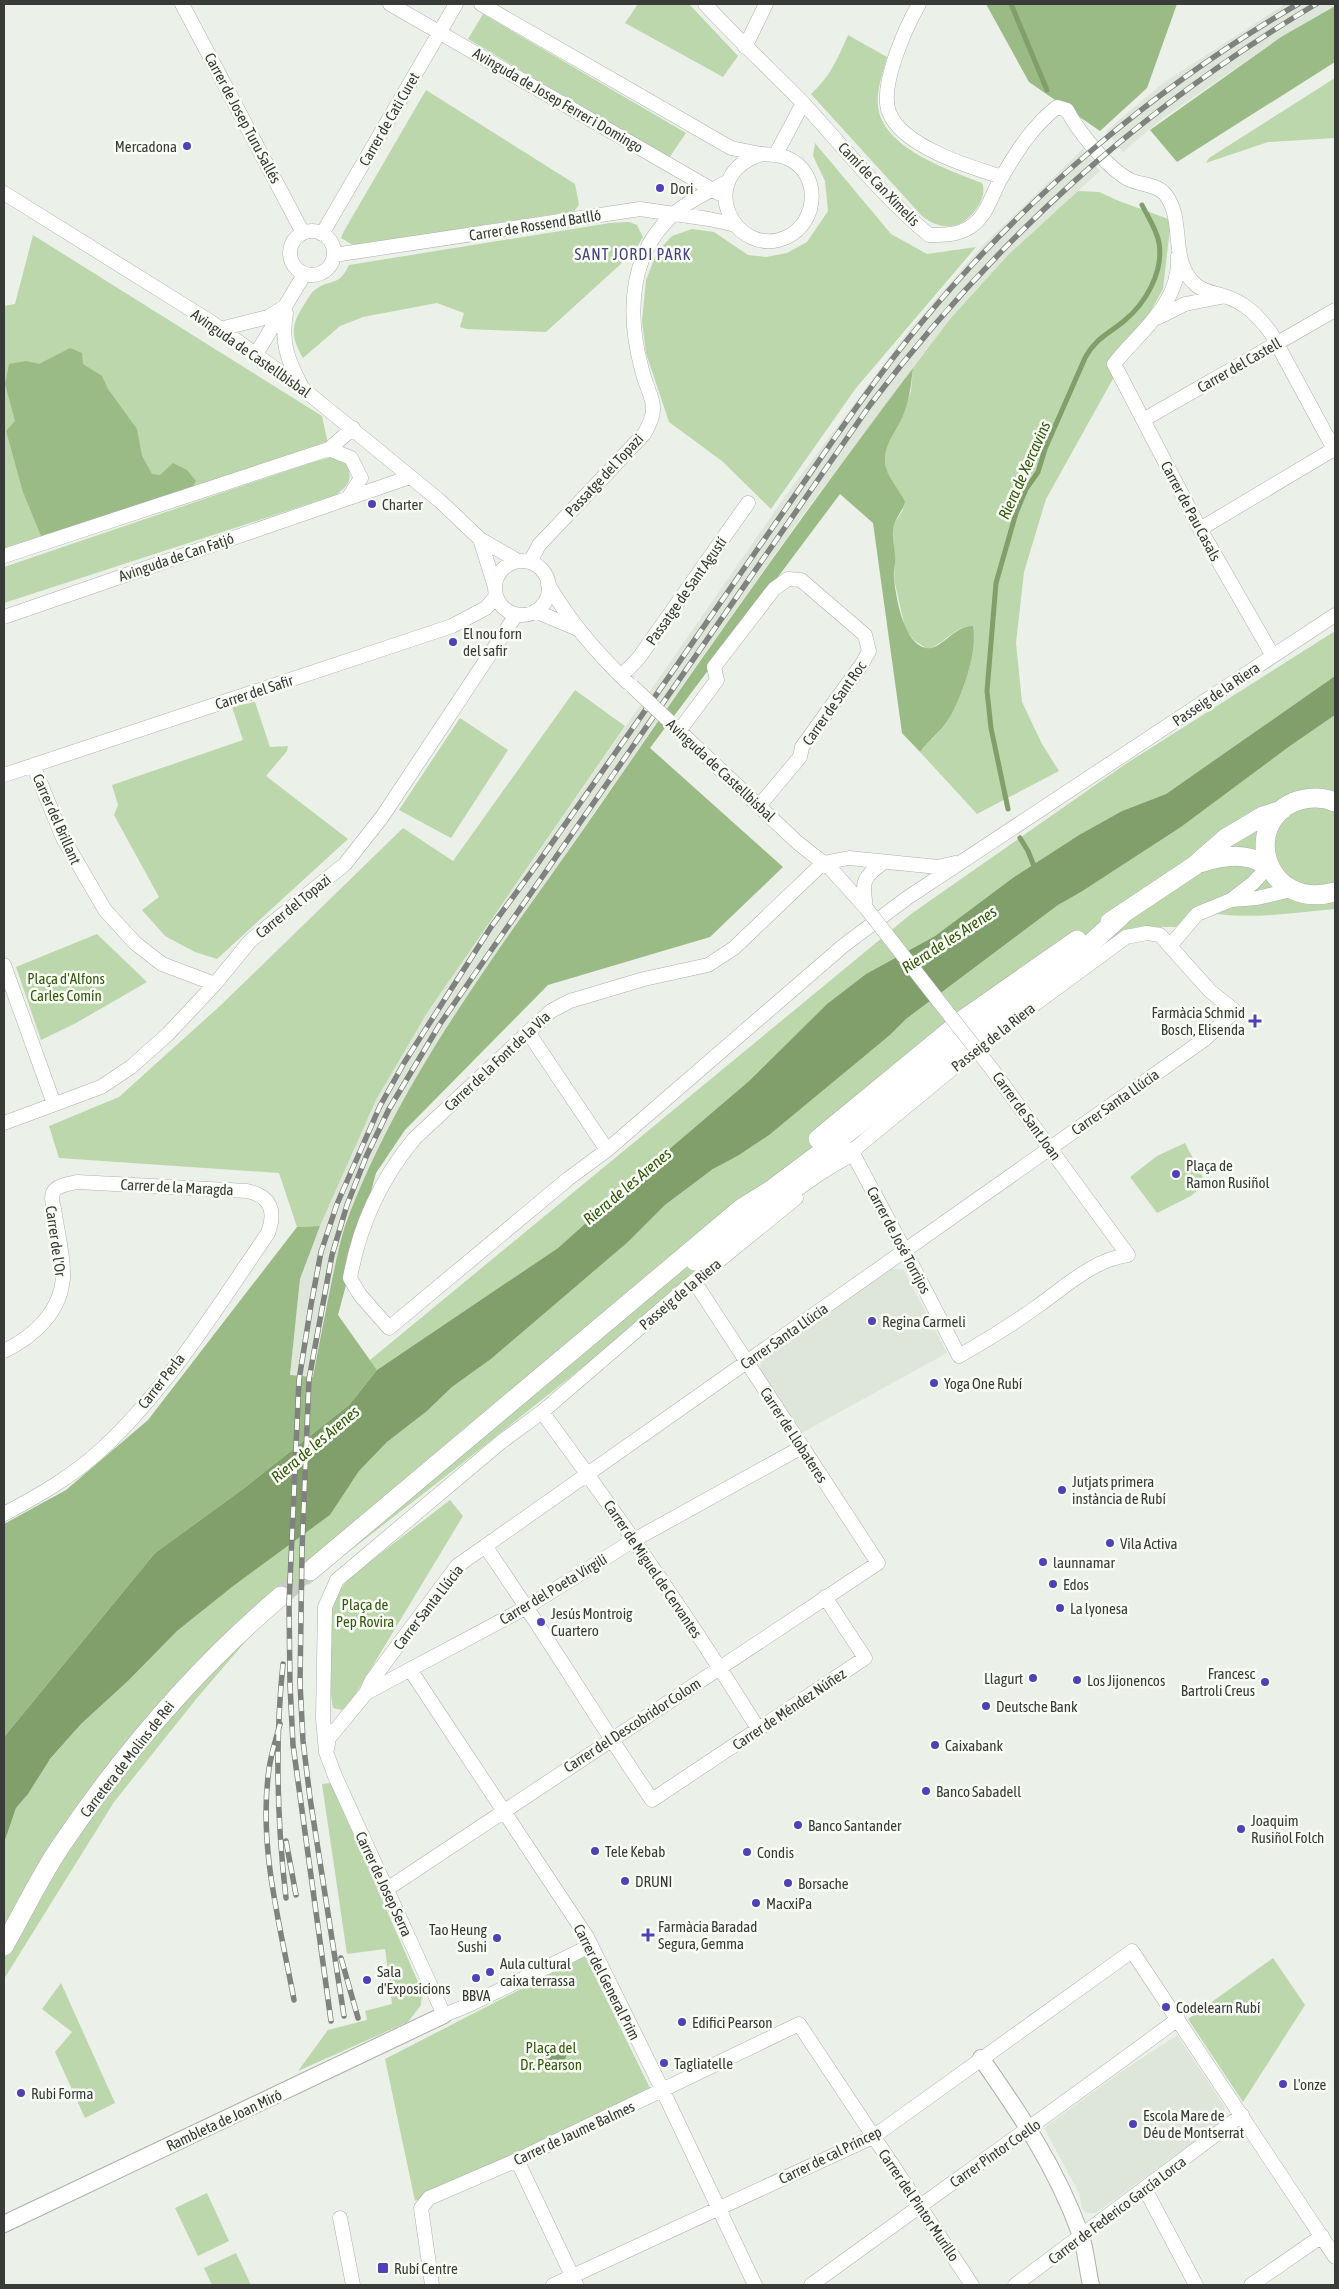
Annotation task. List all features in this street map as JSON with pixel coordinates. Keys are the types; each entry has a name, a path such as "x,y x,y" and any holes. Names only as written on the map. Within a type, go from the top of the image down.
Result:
{"main road":[{"path":"310,1571 742,1208 771,1190 907,1088 1089,946 1121,916 1194,866 1226,838 1263,816 1282,810 1304,798 1332,798"},
{"path":"1282,810 1273,820 1267,834 1266,849 1269,866 1278,879 1292,890 1315,896 1335,892"},
{"path":"1194,866 1230,855 1252,858 1269,866"},
{"path":"646,1290 725,1240 814,1172 852,1152"},
{"name":"Carretera de Molins de Rei","path":"4,1946 58,1852 134,1746 190,1682 233,1638 281,1596"}],"street":[{"name":"Carrer de Josep Turu Sallés","path":"182,4 303,233"},
{"name":"Avinguda de Josep Ferrer i Domingo","path":"390,4 719,193"},
{"name":"Carrer de Cati Curet","path":"322,234 456,4"},
{"path":"482,4 731,148 762,154 776,154 789,158 800,166 808,178 812,198 807,219 798,230 786,237 773,241 753,237 736,225 730,217 719,193 740,163 762,154"},
{"name":"Camí de Can Ximelis","path":"705,4 745,47 803,103 908,218 929,235 952,234 971,227 984,215 1002,177 1037,124 1058,107 1067,110 1077,127 1110,164 1130,180 1153,187 1164,193 1174,211 1178,249"},
{"path":"745,47 766,4"},
{"path":"919,4 902,37 888,88 886,102 892,119 909,136 938,154 1002,177"},
{"path":"776,154 803,103"},
{"name":"Avinguda de Castellbisbal","path":"4,193 220,329 256,354 353,428 480,539 524,562"},
{"name":"Passatge del Topazi","path":"524,562 644,434 653,419 653,399 642,370 632,299 638,267 655,236 680,209 719,193"},
{"path":"640,209 653,219 655,236"},
{"name":"Carrer de Rossend Batlló","path":"334,255 640,209 736,225"},
{"path":"316,231 322,234 331,243 334,255 333,262 324,272 311,276 304,275 294,267 289,254 293,241 303,233 316,231"},
{"path":"1178,249 1188,277 1197,286 1206,291 1226,296 1244,305 1260,318 1277,343 1335,450 1200,529"},
{"path":"1152,321 1168,300 1174,286 1179,266 1178,249"},
{"path":"256,354 287,306 304,275"},
{"path":"1152,321 1167,311 1185,304 1226,296"},
{"path":"220,329 268,317 287,306"},
{"path":"287,306 283,331 284,345 302,388"},
{"name":"Carrer del Castell","path":"1143,420 1335,310"},
{"name":"Carrer de Pau Casals","path":"1152,321 1114,364 1200,529 1273,656"},
{"path":"4,556 329,450 353,428"},
{"path":"329,450 351,458 361,478 348,498"},
{"name":"Avinguda de Can Fatjó","path":"4,617 410,476"},
{"name":"Passatge de Sant Agustí","path":"620,676 638,659 748,503"},
{"path":"480,539 495,592 503,607 516,614 525,615 535,611 542,606 547,597 548,584"},
{"path":"495,592 497,578 501,570 509,564 524,562 538,567 545,575 548,584 578,629"},
{"name":"Carrer de Sant Roc","path":"674,726 717,680 714,667 774,589 788,579 801,580 864,635 868,651 862,664 802,747 800,757 759,806"},
{"name":"Carrer del Safir","path":"4,775 452,626 486,608 495,592"},
{"path":"535,611 578,629"},
{"name":"Carrer del Topazi","path":"4,1123 100,1086 131,1068 168,1034 215,984 250,941 338,870 366,838 516,614"},
{"name":"Passeig de la Riera","path":"389,1328 568,1179 607,1150 843,946 907,898 1335,615"},
{"name":"Avinguda de Castellbisbal","path":"578,629 620,676 798,843 824,863 866,908"},
{"name":"Carrer del Brillant","path":"33,765 63,838 105,910 135,943 162,964 215,984"},
{"path":"824,863 849,858 938,867 963,862"},
{"name":"Carrer de la Font de la Via","path":"389,1328 360,1295 350,1278 364,1224 374,1201 398,1158 414,1139 551,1011 570,1001 644,979 708,965 734,948 824,863"},
{"path":"866,908 862,886 870,872 884,863"},
{"path":"1170,946 1197,914 1230,900 1253,883 1269,866"},
{"path":"1230,900 1257,898 1292,890"},
{"name":"Carrer de Sant Joan","path":"866,908 992,1068 1128,1255 1116,1257 1090,1269 1013,1323 959,1356"},
{"name":"Passeig de la Riera","path":"326,1752 323,1722 325,1607 337,1580 501,1442 542,1412 694,1281 994,1035 1126,938 1147,933 1160,936 1210,991 1235,1010"},
{"path":"4,965 54,1104"},
{"name":"Carrer Santa Llúcia","path":"366,1694 372,1680 457,1566 1205,1039 1235,1010"},
{"path":"528,1032 607,1150"},
{"name":"Carrer de José Torrijos","path":"852,1152 906,1251 959,1356"},
{"name":"Carrer de la Maragda","path":"77,1182 247,1191 258,1193 266,1199 270,1208"},
{"name":"Carrer de l'Or","path":"4,1351 23,1342 42,1325 58,1301 63,1277 55,1218 50,1198 53,1191 60,1186 77,1182"},
{"name":"Carrer Perla","path":"4,1514 36,1497 71,1474 102,1449 133,1416 188,1346 268,1233 273,1214 270,1208"},
{"name":"Carrer de Llobateres","path":"694,1281 878,1563"},
{"name":"Carrer de Miguel de Cervantes","path":"542,1412 634,1540 720,1667 759,1730"},
{"name":"Carrer del Poeta Virgili","path":"326,1752 329,1738 366,1694 527,1607 634,1540 802,1447"},
{"path":"485,1546 527,1607 610,1739"},
{"name":"Carrer del Descobridor Colom","path":"387,1889 610,1739 878,1563"},
{"name":"Carrer de Méndez Núñez","path":"610,1739 652,1800 759,1730 865,1658 826,1597"},
{"name":"Carrer del General Prim","path":"411,1671 587,1937 755,2285"},
{"name":"Carrer de Josep Serra","path":"326,1752 334,1776 444,2015"},
{"path":"444,2015 469,2005 590,1946"},
{"name":"Carrer de cal Príncep","path":"553,2285 575,2281 718,2208 873,2136 1132,1951 1178,2020"},
{"name":"Rambleta de Joan Miró","path":"4,2224 444,2015"},
{"path":"1178,2020 1335,2257"},
{"name":"Carrer Pintor Coello","path":"811,2285 919,2206 1030,2129 1178,2020"},
{"name":"Carrer de Jaume Balmes","path":"432,2285 421,2208 429,2198 518,2160 799,2024"},
{"name":"Carrer del Pintor Murillo","path":"799,2024 972,2285"},
{"path":"981,2058 1030,2129 1052,2168 1081,2238 1091,2285"},
{"name":"Carrer de Federico García Lorca","path":"1015,2285 1081,2238 1242,2116"},
{"path":"518,2160 575,2281"},
{"path":"1145,2189 1196,2285"},
{"path":"340,2218 353,2285"},
{"path":"1251,2285 1322,2236"}],"shaded area":[{"path":"986,4 1177,4 1147,88 1100,131 1029,82"},
{"path":"1285,4 1335,4 1335,6 1281,37 1162,119 1123,152 1106,131 1163,83"},
{"path":"1335,6 1335,62 1177,162 1150,130 1281,37"},
{"path":"1083,149 1100,171 1008,255 950,319 800,519 672,700 453,1017 410,1088 373,1159 344,1228 325,1310 313,1377 290,1376 300,1279 320,1226 376,1100 427,1013 786,495 910,329 983,245"},
{"path":"70,348 82,353 83,364 102,376 108,389 137,429 142,456 152,474 160,475 173,463 187,470 196,481 191,490 41,536 23,492 6,431 15,421 5,384 9,364 26,361 39,364"},
{"path":"913,368 906,406 885,454 888,473 905,502 893,530 894,579 902,619 918,645 932,648 960,629 973,626 974,637 971,663 952,714 940,731 920,752 902,733 873,523 840,494 650,748 783,867 710,937 548,985 405,1130 376,1173 338,1315 377,1370 349,1405 243,1489 155,1553 4,1737 4,1524 66,1490 148,1420 297,1227 320,1226 300,1279 290,1375 313,1377 332,1280 345,1226 369,1169 396,1114 427,1060 494,956 716,639 793,530"},
{"name":"Regina Carmeli","path":"890,1268 904,1270 947,1353 798,1435 759,1373 762,1358"},
{"name":"Escola Mare de Déu de Montserrat","path":"1177,2035 1225,2107 1222,2121 1096,2213 1087,2213 1082,2208 1079,2193 1044,2128 1121,2072"}],"green space":[{"path":"638,4 689,4 738,56 723,77 625,23"},
{"path":"483,14 686,133 669,158 468,39"},
{"path":"848,35 887,57 880,81 878,106 882,121 891,134 919,155 982,183 983,196 976,210 958,225 939,225 932,223 922,216 811,94 828,74"},
{"path":"1335,78 1335,138 1268,142 1206,163 1209,158"},
{"path":"426,90 575,184 579,205 574,211 358,245 351,244 341,238"},
{"path":"815,143 891,234 927,254 976,247 856,388 771,509 722,461 669,422 646,353 642,321 646,280 657,252 672,236 692,229 714,232 748,255 766,257 787,253 807,242 828,211 825,181 813,156"},
{"path":"1078,191 1099,192 1171,220 1163,289 1046,499 1024,572 1016,643 1022,702 1042,744 1059,771 977,814 920,752 943,727 958,701 970,664 973,626 955,632 939,644 927,649 914,640 905,628 894,579 895,556 892,531 903,510 886,469 884,454 892,432 901,419 911,391 913,368 950,319 1008,255"},
{"path":"629,222 637,225 643,237 634,252 546,332 466,329 460,327 464,313 437,303 363,317 340,326 303,358 296,344 294,325 299,312 309,296 321,286 338,280 349,265 610,223"},
{"path":"33,235 322,416 329,449 4,555 4,306 15,304"},
{"path":"335,456 346,462 350,477 344,488 336,495 4,603 4,567"},
{"path":"1335,631 1335,676 1166,794 1122,811 1079,835 1014,877 935,936 866,974 827,1004 749,1081 646,1169 558,1248 377,1370 370,1360 911,914 1124,765"},
{"path":"575,690 625,726 427,1013 376,1100 320,1226 297,1227 279,1173 59,1158 49,1126 119,1097 221,1005 403,828 453,861"},
{"path":"255,702 270,747 288,746 287,751 266,776 348,839 217,959 195,952 165,936 142,910 159,897 114,815 118,805 112,785 243,740 232,707"},
{"path":"1335,715 1335,909 1245,916 1210,913 1193,909 1176,927 1151,927 1130,931 455,1469 270,1613 197,1698 114,1802 4,1979 4,1843 16,1808 28,1794 46,1764 81,1724 129,1680 177,1631 232,1587 330,1515 359,1471 387,1442 427,1411 452,1387 491,1359 628,1242 665,1205 713,1169 754,1145 890,1035 906,1019 1058,905 1181,827"},
{"path":"460,718 508,750 451,838 399,810"},
{"name":"Plaça d'Alfons Carles Comín","path":"97,934 147,982 76,1023 41,1040 16,967"},
{"name":"Plaça de Ramon Rusiñol","path":"1185,1143 1206,1183 1191,1196 1157,1213 1130,1177 1157,1156"},
{"name":"Plaça de Pep Rovira","path":"450,1500 463,1516 349,1705 342,1710 333,1708 331,1695 331,1611 333,1599 350,1577"},
{"path":"331,1783 422,1991 421,2005 408,2022 298,2071 328,2030 367,2020 365,2011 392,2004 385,1949 347,1954 322,1784"},
{"name":"Plaça del Dr. Pearson","path":"585,1956 651,2090 415,2201 385,2059"},
{"path":"1273,1958 1305,2005 1243,2102 1188,2019"},
{"path":"61,1983 115,2103 85,2118 55,2052 72,2032 42,2009"},
{"path":"207,2193 229,2241 198,2256 175,2208"},
{"path":"236,2253 251,2285 212,2285 204,2268"}],"water":[{"name":"Riera de les Arenes","path":"1335,676 1335,715 1181,827 1058,905 906,1019 890,1035 769,1135 739,1155 713,1169 665,1205 628,1242 491,1359 452,1387 427,1411 387,1442 359,1471 330,1515 232,1587 177,1631 129,1680 81,1724 50,1759 28,1794 16,1808 4,1843 4,1737 155,1553 243,1489 349,1405 377,1370 558,1248 646,1169 749,1081 827,1004 866,974 935,936 1014,877 1079,835 1122,811 1166,794"},
{"path":"555,2044 565,2051 566,2055 559,2065 555,2066 545,2059 544,2055 551,2045"}],"waterway":[{"path":"1011,4 1047,90"},
{"name":"Riera de Xercavins","path":"1008,809 991,728 987,691 996,583 1016,513 1026,489 1038,472 1045,449 1085,358 1098,341 1124,321 1139,306 1156,276 1159,265 1159,243 1154,228 1142,205"},
{"name":"Riera de Xercavins","path":"1020,838 1028,851 1036,871"}],"tunnel":[{"path":"281,1596 310,1571"}],"railway":[{"path":"331,2021 293,1745 290,1685 289,1603 299,1380 321,1252 337,1204 380,1106 404,1063 491,927 596,781 843,426 901,347 962,276 1005,231 1096,146 1195,70 1298,4"},
{"path":"344,2016 303,1741 300,1683 302,1550 309,1379 332,1255 347,1205 366,1157 389,1109 440,1024 870,405 918,344 1019,233 1073,182 1129,134 1189,88 1251,45 1316,4"},
{"path":"283,1664 280,1693 278,1781 286,1898"},
{"path":"280,1724 269,1769 266,1827 272,1885 294,2000"},
{"path":"286,1841 296,1895"},
{"path":"341,1958 358,2018"}],"place":[{"name":"Mercadona","path":"187,146"},
{"name":"Dori","path":"660,188"},
{"name":"Charter","path":"372,504"},
{"name":"El nou forn del safir","path":"453,642"},
{"name":"Farmàcia Schmid Bosch, Elisenda","path":"1255,1021"},
{"name":"Plaça de Ramon Rusiñol","path":"1176,1174"},
{"name":"Regina Carmeli","path":"872,1321"},
{"name":"Yoga One Rubí","path":"934,1383"},
{"name":"Jutjats primera instància de Rubí","path":"1062,1490"},
{"name":"Vila Activa","path":"1110,1543"},
{"name":"launnamar","path":"1043,1562"},
{"name":"Edos","path":"1053,1584"},
{"name":"La lyonesa","path":"1060,1608"},
{"name":"Jesús Montroig Cuartero","path":"541,1622"},
{"name":"Llagurt","path":"1033,1678"},
{"name":"Los Jijonencos","path":"1077,1680"},
{"name":"Francesc Bartroli Creus","path":"1265,1682"},
{"name":"Deutsche Bank","path":"986,1706"},
{"name":"Caixabank","path":"935,1745"},
{"name":"Banco Sabadell","path":"926,1791"},
{"name":"Banco Santander","path":"798,1825"},
{"name":"Joaquim Rusiñol Folch","path":"1241,1829"},
{"name":"Tele Kebab","path":"595,1851"},
{"name":"Condis","path":"747,1852"},
{"name":"DRUNI","path":"625,1881"},
{"name":"Borsache","path":"788,1883"},
{"name":"MacxiPa","path":"756,1903"},
{"name":"Farmàcia Baradad Segura, Gemma","path":"648,1935"},
{"name":"Tao Heung Sushi","path":"497,1938"},
{"name":"Aula cultural caixa terrassa","path":"490,1972"},
{"name":"BBVA","path":"476,1978"},
{"name":"Sala d'Exposicions","path":"367,1980"},
{"name":"Codelearn Rubí","path":"1166,2007"},
{"name":"Edifici Pearson","path":"682,2022"},
{"name":"Tagliatelle","path":"664,2063"},
{"name":"L'onze","path":"1283,2084"},
{"name":"Rubi Forma","path":"21,2093"},
{"name":"Escola Mare de Déu de Montserrat","path":"1133,2124"},
{"name":"Rubí Centre","path":"383,2268"}],"district":[{"name":"SANT JORDI PARK","path":"633,254"}]}
